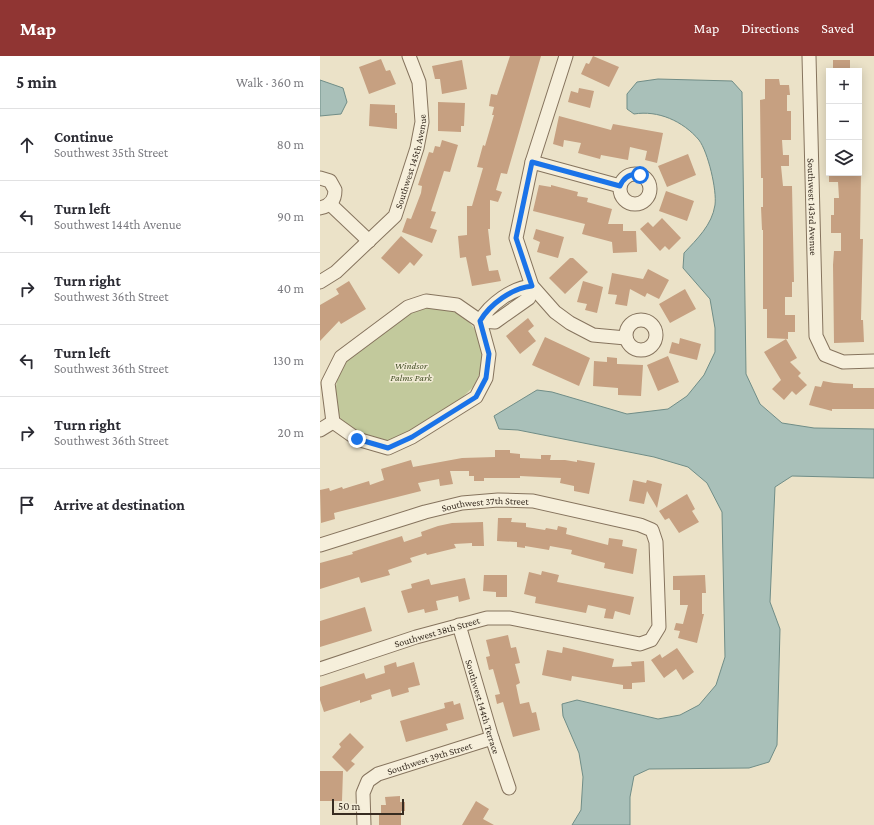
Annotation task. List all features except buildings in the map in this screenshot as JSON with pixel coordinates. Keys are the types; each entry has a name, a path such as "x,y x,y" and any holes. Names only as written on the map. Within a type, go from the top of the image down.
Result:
{"street":[{"name":"Southwest 145th Avenue","path":"320,282 336,272 394,216 417,148 422,122 419,82 409,56"},
{"path":"566,56 532,162 516,238 532,286 555,312 570,323 593,335 626,338"},
{"name":"Southwest 143rd Avenue","path":"810,56 816,336 826,355 842,362 874,361"},
{"path":"532,162 620,186"},
{"path":"320,178 330,181 335,190 333,200 325,206 369,241"},
{"path":"480,321 487,310 520,287 532,286"},
{"path":"426,301 457,305 480,321 489,354 486,378 476,397 412,437 388,448 357,439 333,422 328,383 341,357 408,307 426,301"},
{"path":"320,430 333,422"},
{"name":"Southwest 37th Street","path":"320,545 425,512 462,503 498,500 533,501 640,525 652,530 656,542 659,627 651,640"},
{"name":"Southwest 38th Street","path":"320,669 416,637 486,618 510,618 626,643 640,644 651,640"},
{"name":"Southwest 144th Terrace","path":"459,625 492,738 509,788"},
{"name":"Southwest 39th Street","path":"364,825 364,793 368,781 378,774 492,738"}],"green space":[{"name":"Windsor Palms Park","path":"438,305 462,314 480,335 484,360 480,373 473,387 461,399 400,438 386,441 367,438 342,423 337,409 335,393 339,367 374,332 419,308"}],"water":[{"path":"658,79 732,81 742,92 746,374 760,404 782,423 814,428 874,429 874,478 792,476 775,487 770,602 780,629 777,745 769,762 749,768 649,769 634,776 630,797 630,825 572,825 581,810 583,777 579,753 563,716 562,704 577,700 658,719 680,715 699,705 716,685 725,657 722,512 707,483 688,467 654,457 518,430 499,429 494,416 537,390 552,392 627,414 668,409 687,396 704,375 715,352 715,328 710,299 683,268 684,253 711,219 715,205 715,190 706,153 699,140 693,133 670,118 661,115 643,113 634,114 627,109 627,94 637,82"},
{"path":"320,80 343,88 347,102 341,114 320,116"}],"route":[{"path":"357,439 388,448 412,437 476,397 486,378 489,354 480,321 487,310 520,287 532,286 516,238 532,162 620,186 625,177 634,174 640,175"}]}
